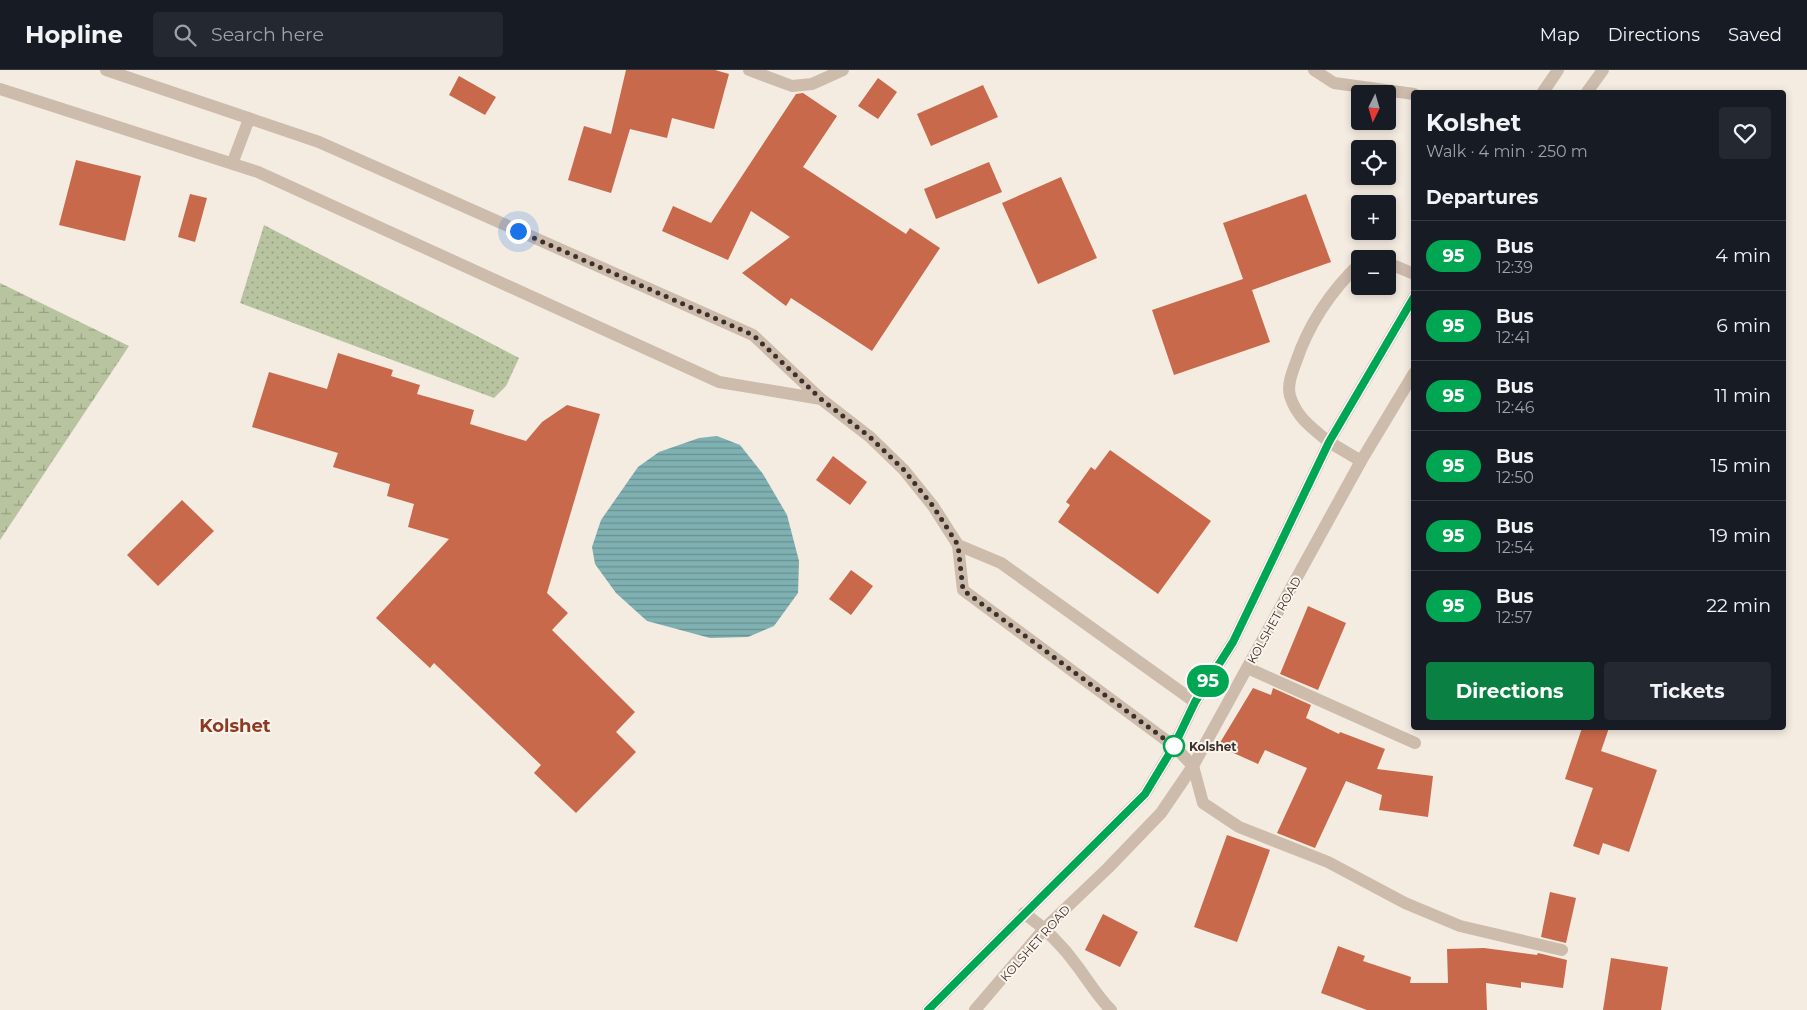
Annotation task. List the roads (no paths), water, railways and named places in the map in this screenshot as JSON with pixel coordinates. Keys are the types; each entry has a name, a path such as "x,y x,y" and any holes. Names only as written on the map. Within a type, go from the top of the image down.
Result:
{"street":[{"path":"106,70 319,142 753,335 821,399 870,437 904,470 933,506 958,545 963,590 1174,746 1193,766 1203,803 1239,827 1328,862 1405,903 1460,926 1562,950"},
{"path":"749,70 792,86 812,84 843,70"},
{"path":"1314,70 1334,83 1411,94"},
{"path":"1544,90 1558,70"},
{"path":"1588,90 1602,70"},
{"path":"0,89 258,172 719,382 821,399"},
{"path":"232,164 249,119"},
{"path":"1396,266 1411,273"},
{"path":"1351,273 1339,284 1322,306 1305,339 1289,384 1290,395 1302,421 1329,442 1361,460"},
{"name":"KOLSHET ROAD","path":"928,1010 1024,912 1145,794 1174,746 1195,702 1233,642 1329,442 1411,302"},
{"name":"KOLSHET ROAD","path":"975,1010 1045,928 1108,868 1161,812 1193,766 1361,460 1411,378"},
{"path":"958,545 1001,563 1195,702"},
{"path":"1249,667 1415,743"},
{"path":"1024,912 1045,928 1077,966 1097,996 1111,1010"}],"water":[{"path":"717,436 740,445 763,474 787,515 799,561 798,593 774,626 748,637 710,638 647,621 616,593 595,564 592,547 601,520 638,467 659,452 699,438"}],"place":[{"name":"Kolshet","path":"1174,746"}],"district":[{"name":"Kolshet","path":"235,726"}]}
